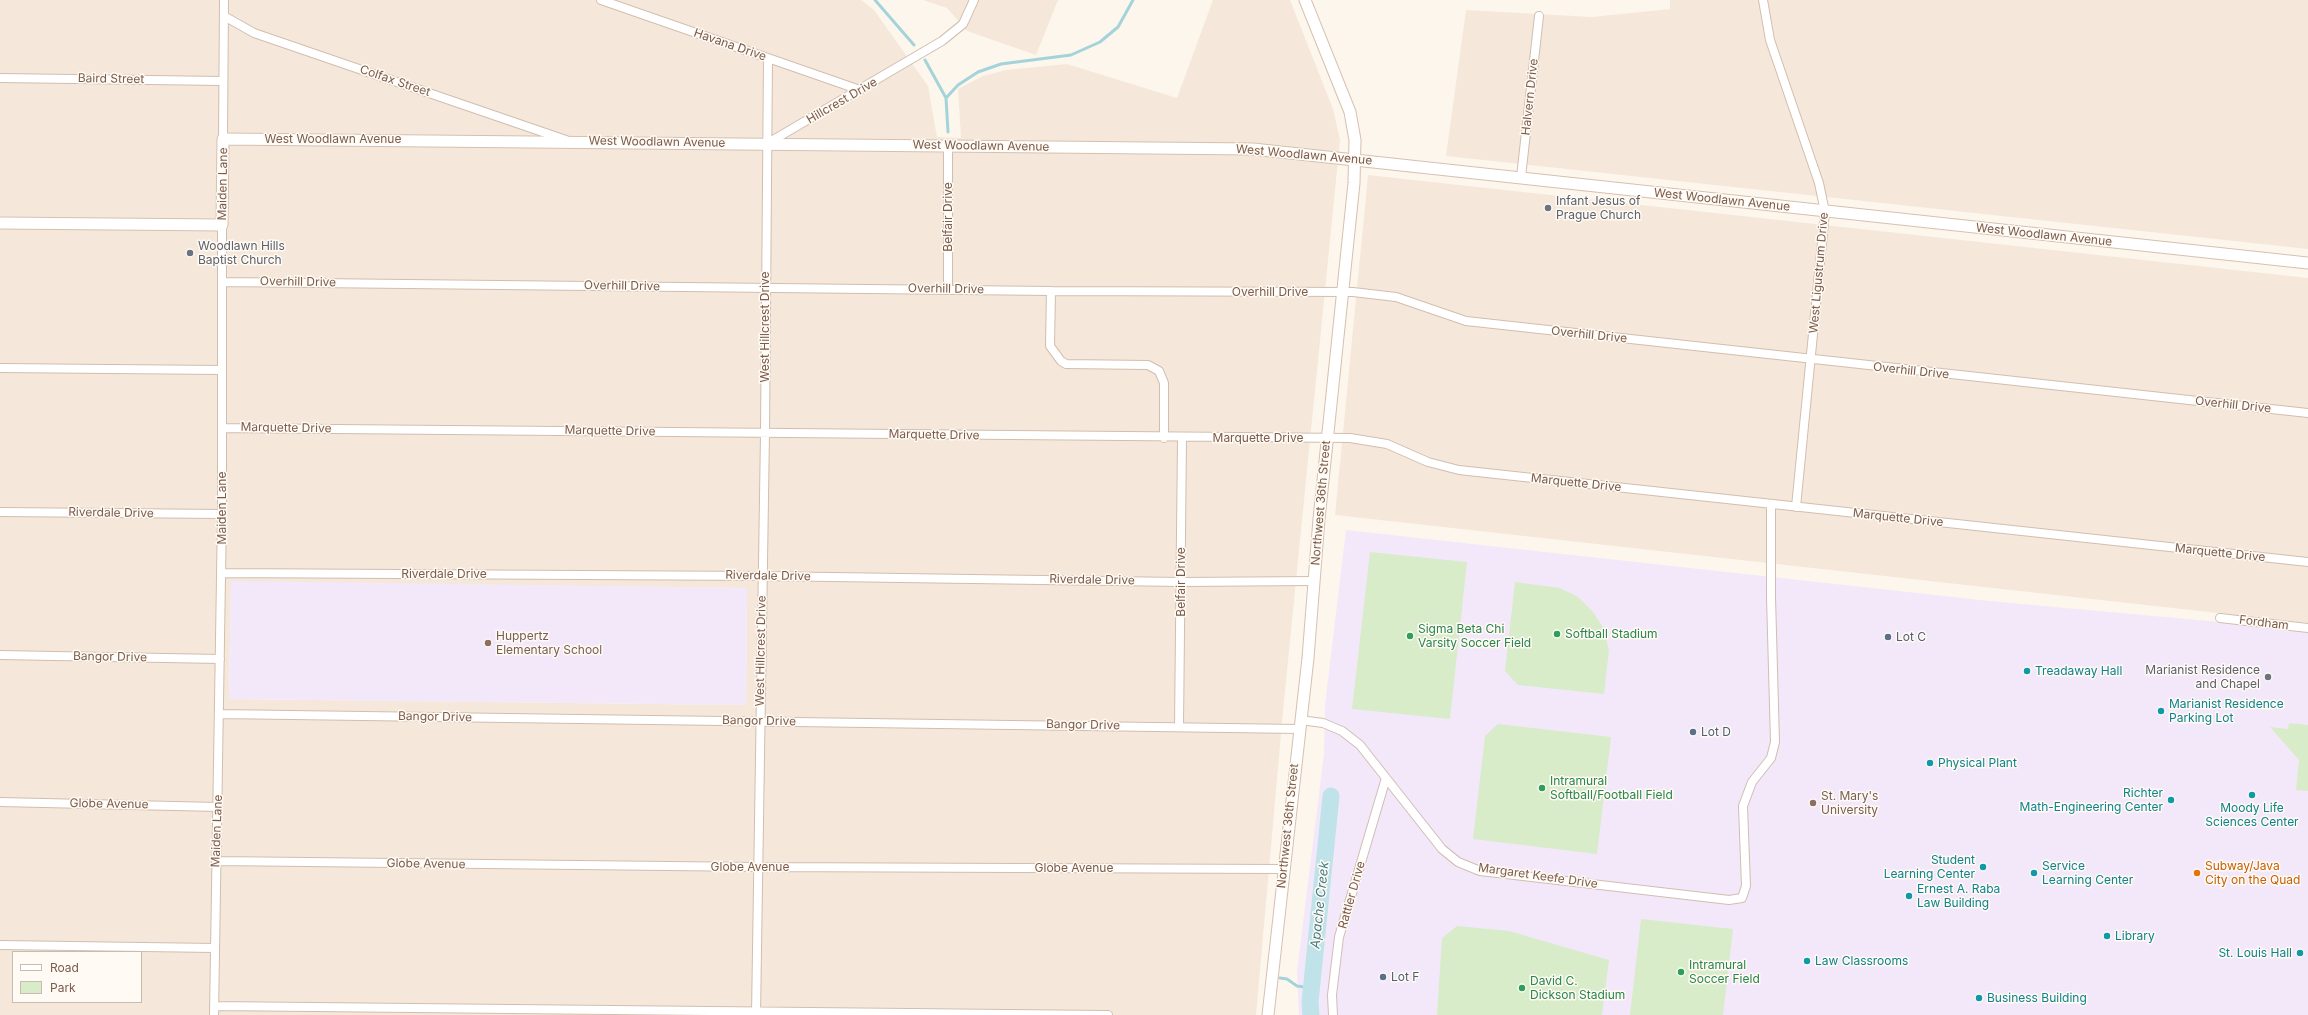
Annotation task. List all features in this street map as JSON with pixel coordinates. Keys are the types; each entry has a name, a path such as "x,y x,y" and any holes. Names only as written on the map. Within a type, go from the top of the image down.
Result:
{"street":[{"name":"Maiden Lane","path":"214,1015 222,514 221,370 223,282 222,225 224,0"},
{"name":"Havana Drive","path":"601,0 860,90"},
{"name":"Hillcrest Drive","path":"768,143 860,90 954,33 963,24 974,0"},
{"name":"Northwest 36th Street","path":"1268,1015 1315,581 1327,437 1354,183 1355,159 1353,127 1347,100 1305,0"},
{"name":"West Ligustrum Drive","path":"1763,0 1773,52 1819,183 1825,212 1812,360 1796,506"},
{"name":"Colfax Street","path":"224,16 254,33 568,141"},
{"name":"Halvern Drive","path":"1521,177 1538,16"},
{"path":"768,58 768,143"},
{"name":"Baird Street","path":"0,78 223,81"},
{"name":"West Woodlawn Avenue","path":"223,139 568,141 1253,149 2308,263"},
{"name":"West Hillcrest Drive","path":"756,1013 768,143"},
{"name":"Belfair Drive","path":"948,145 948,289"},
{"path":"0,223 222,225"},
{"name":"Overhill Drive","path":"223,282 1051,291 1343,292 1396,297 1466,321 2308,413"},
{"path":"1051,291 1050,346 1061,361 1066,364 1148,365 1159,371 1164,383 1164,438"},
{"path":"0,368 221,370"},
{"name":"Marquette Drive","path":"222,428 1164,438 1327,437 1371,440 1387,444 1428,462 1459,470 2308,562"},
{"name":"Belfair Drive","path":"1179,727 1182,438"},
{"name":"Margaret Keefe Drive","path":"1299,725 1323,723 1342,731 1360,746 1442,849 1458,862 1480,871 1729,900 1742,898 1746,886 1743,806 1752,782 1771,758 1775,742 1771,597 1771,504"},
{"name":"Riverdale Drive","path":"0,512 222,514"},
{"name":"Riverdale Drive","path":"221,573 762,576 1181,582 1315,581"},
{"name":"Fordham","path":"2220,618 2308,628"},
{"name":"Bangor Drive","path":"0,655 220,659"},
{"name":"Bangor Drive","path":"219,714 1179,727 1299,725"},
{"name":"Rattler Drive","path":"1333,1015 1332,995 1339,937 1386,778"},
{"name":"Globe Avenue","path":"0,802 218,807"},
{"name":"Globe Avenue","path":"216,861 758,867 1284,869"},
{"path":"0,945 215,948"},
{"path":"214,1006 756,1013 1108,1015"}],"shaded area":[{"path":"0,0 861,0 874,10 928,86 937,137 961,138 958,89 983,76 1006,70 1067,64 1177,98 1213,0 1290,0 1333,109 1340,140 1284,701 1256,1015 0,1015","holes":["231,582 747,588 746,705 229,699"]},
{"path":"923,0 1058,0 1036,55 967,31 947,8"},
{"path":"1670,0 2308,0 2308,249 1446,156 1466,10 1592,17 1670,9"},
{"path":"1368,175 2308,278 2308,623 1335,515"},
{"name":"St. Mary's University","path":"1346,530 1989,601 2220,622 2308,632 2308,1015 1299,1015 1297,971 1324,754 1325,705"},
{"name":"Huppertz Elementary School","path":"231,581 747,588 746,705 229,699"}],"green space":[{"name":"Sigma Beta Chi Varsity Soccer Field","path":"1370,552 1467,562 1450,719 1352,709"},
{"name":"Softball Stadium","path":"1515,582 1560,588 1578,597 1593,612 1604,629 1609,650 1604,694 1518,685 1505,671"},
{"path":"2289,723 2308,725 2308,791 2296,790 2299,760 2270,727 2288,729"},
{"name":"Intramural Softball/Football Field","path":"1498,724 1611,737 1597,854 1473,839 1485,736"},
{"name":"Intramural Soccer Field","path":"1641,919 1733,929 1723,1015 1630,1015"},
{"name":"David C. Dickson Stadium","path":"1457,926 1509,931 1609,960 1602,1015 1437,1015 1442,938"}],"waterway":[{"name":"Apache Creek","path":"875,0 914,45"},
{"path":"946,98 958,85 978,72 1001,64 1071,55 1100,42 1118,27 1133,0"},
{"name":"Apache Creek","path":"925,60 946,98 948,132"},
{"name":"Apache Creek","path":"1311,1015 1310,1002 1331,796"},
{"path":"1280,978 1287,979 1297,986 1311,988"}],"place":[{"name":"Infant Jesus of Prague Church","path":"1548,208"},
{"name":"Woodlawn Hills Baptist Church","path":"190,253"},
{"name":"Softball Stadium","path":"1557,634"},
{"name":"Sigma Beta Chi Varsity Soccer Field","path":"1410,636"},
{"name":"Lot C","path":"1888,637"},
{"name":"Huppertz Elementary School","path":"488,643"},
{"name":"Treadaway Hall","path":"2027,671"},
{"name":"Marianist Residence and Chapel","path":"2268,677"},
{"name":"Marianist Residence Parking Lot","path":"2161,711"},
{"name":"Lot D","path":"1693,732"},
{"name":"Physical Plant","path":"1930,763"},
{"name":"Intramural Softball/Football Field","path":"1542,788"},
{"name":"Moody Life Sciences Center","path":"2252,795"},
{"name":"Richter Math-Engineering Center","path":"2171,800"},
{"name":"St. Mary's University","path":"1813,803"},
{"name":"Student Learning Center","path":"1983,867"},
{"name":"Service Learning Center","path":"2034,873"},
{"name":"Subway/Java City on the Quad","path":"2197,873"},
{"name":"Ernest A. Raba Law Building","path":"1909,896"},
{"name":"Library","path":"2107,936"},
{"name":"St. Louis Hall","path":"2300,953"},
{"name":"Law Classrooms","path":"1807,961"},
{"name":"Intramural Soccer Field","path":"1681,972"},
{"name":"Lot F","path":"1383,977"},
{"name":"David C. Dickson Stadium","path":"1522,988"},
{"name":"Business Building","path":"1979,998"}]}
